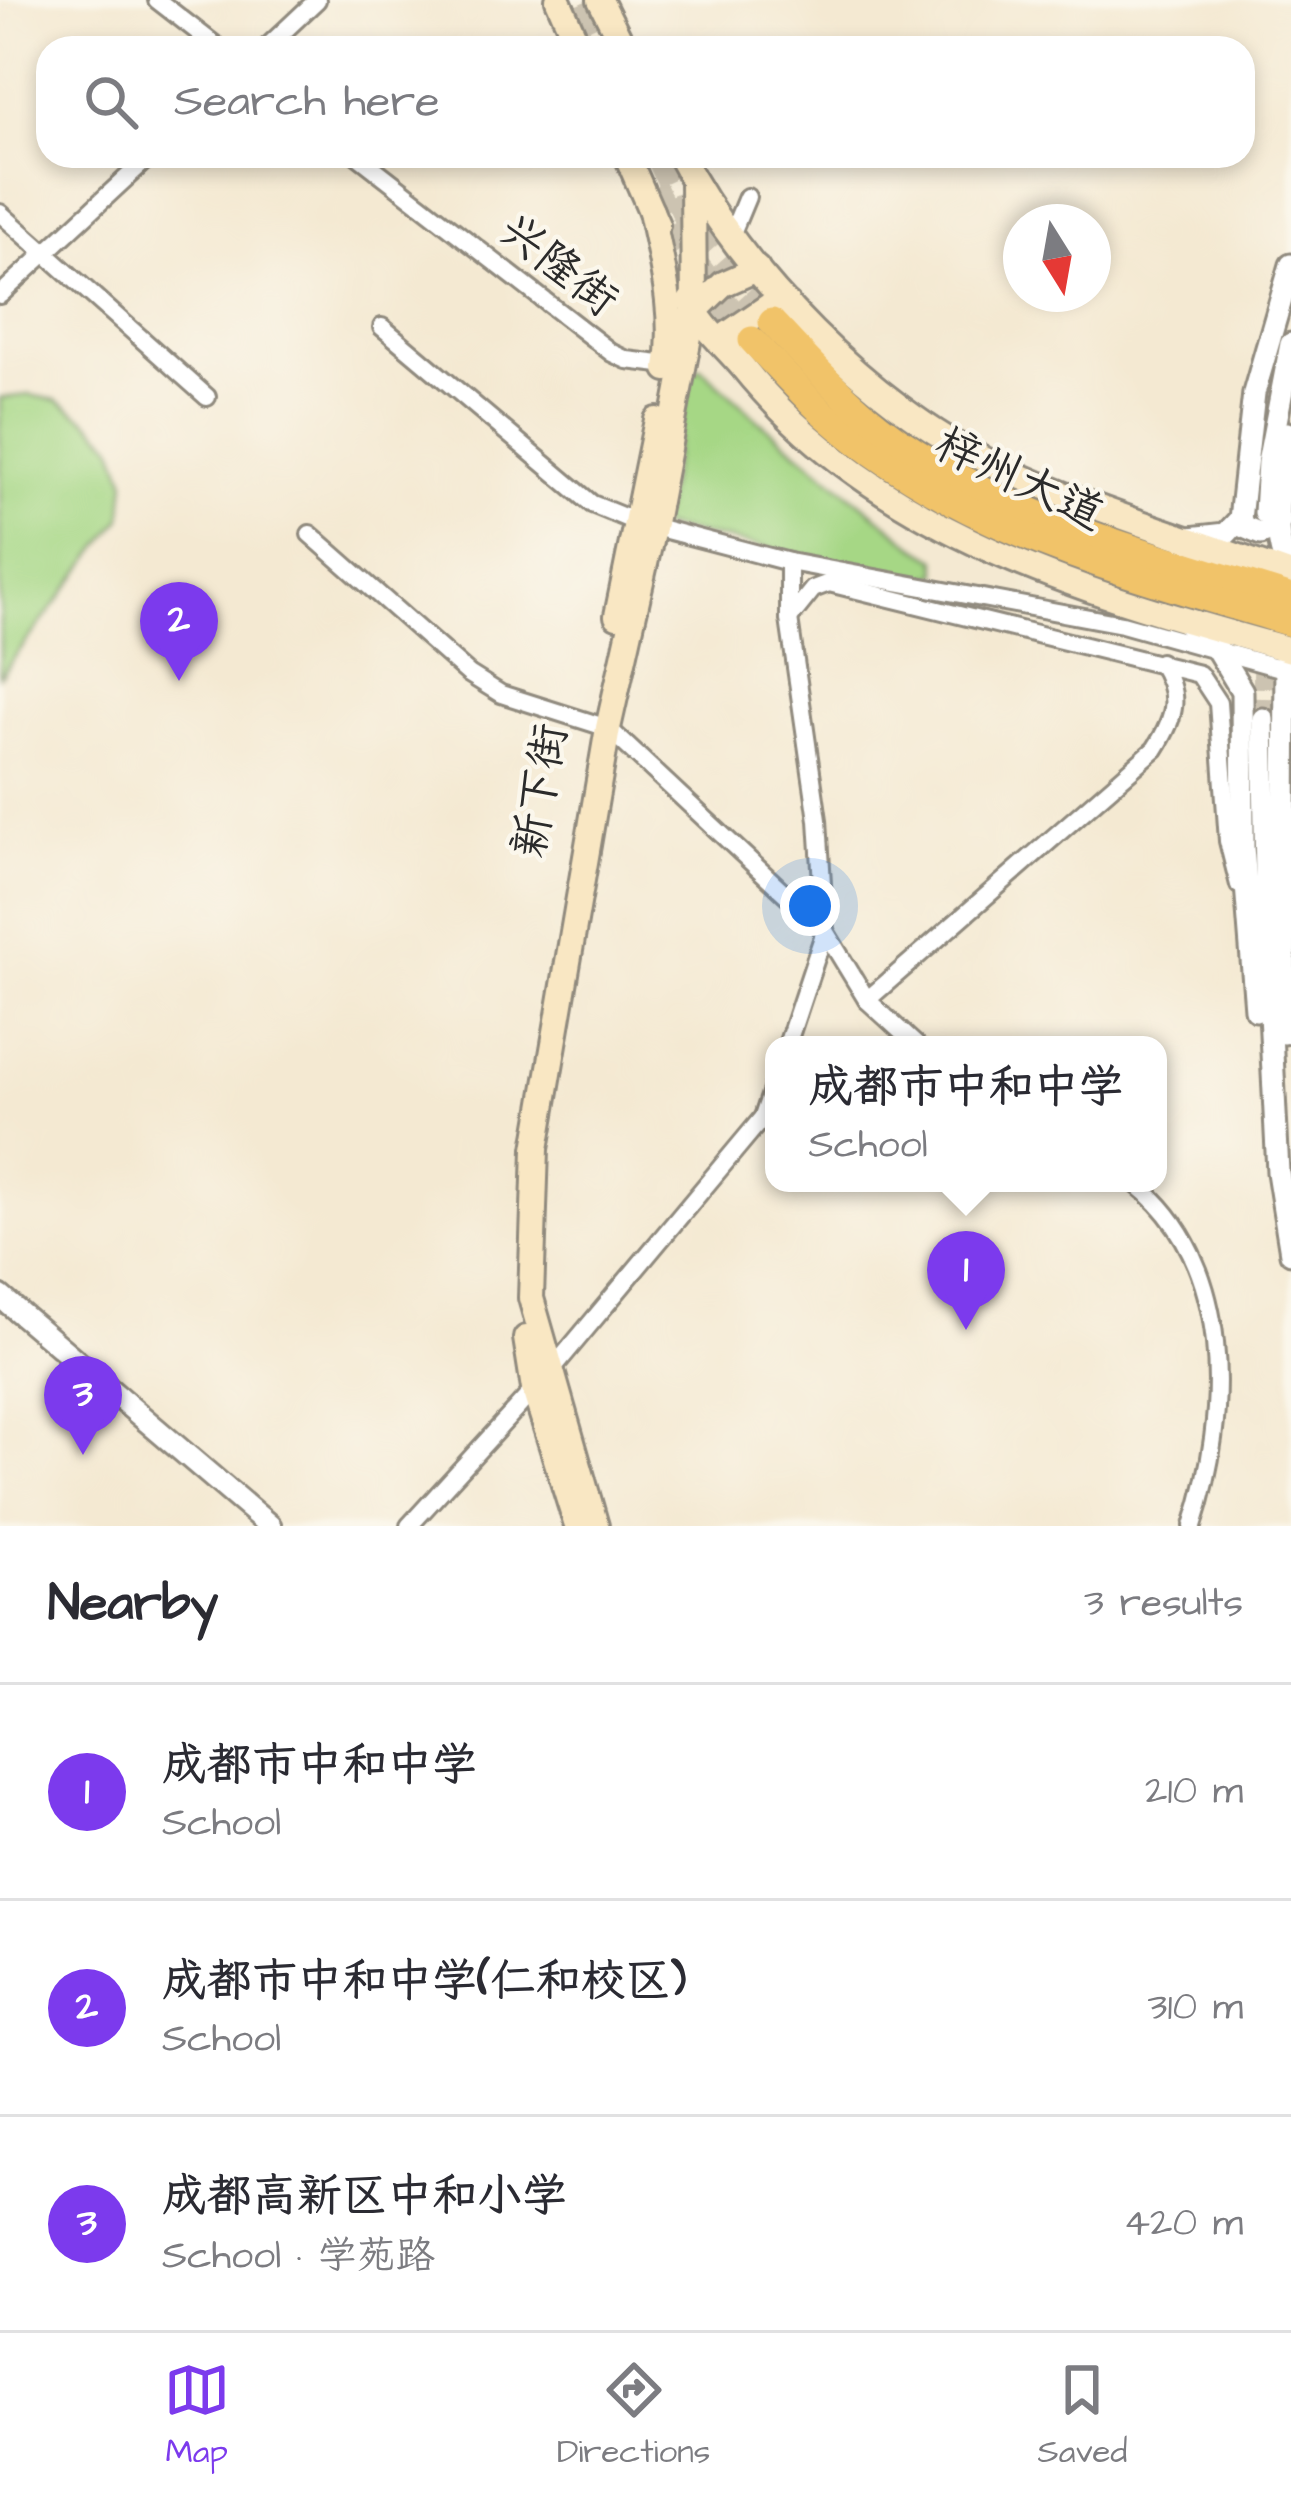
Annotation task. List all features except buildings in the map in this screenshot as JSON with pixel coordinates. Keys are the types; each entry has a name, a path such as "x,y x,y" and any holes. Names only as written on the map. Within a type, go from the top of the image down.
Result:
{"highway":[{"name":"梓州大道","path":"760,330 865,415 925,457 979,486 1054,519 1291,598"},
{"name":"梓州大道","path":"760,330 823,413 906,474 1016,534 1288,652"}],"main road":[{"path":"557,0 574,36"},
{"path":"600,0 618,36"},
{"path":"632,168 694,310 760,330 880,392 931,429 1006,470 1289,567"},
{"path":"686,168 730,238 757,268 760,330 783,412 837,460 921,517 1047,574 1288,652"},
{"name":"新下街","path":"542,1381 519,1297 525,1146 601,725 694,310 693,181"},
{"name":"新下街","path":"644,525 670,352 668,288 651,212"},
{"path":"670,352 694,310 723,284 757,268"},
{"path":"542,1381 577,1526"},
{"path":"542,1381 596,1526"}],"street":[{"path":"157,0 204,36"},
{"path":"278,36 316,0"},
{"path":"0,295 137,168"},
{"name":"兴隆街","path":"373,168 612,353 626,360 670,352"},
{"path":"730,238 747,197"},
{"path":"0,213 207,397"},
{"path":"1291,265 1254,393 1240,519 1244,527 1261,534 1276,528 1268,464 1291,344"},
{"path":"382,327 592,504 644,525 789,562 1121,624 1218,651 1288,652 1263,717 1243,847 1257,1018 1273,1074"},
{"path":"1289,567 1273,517 1291,406"},
{"path":"1201,538 1226,534 1240,519"},
{"path":"310,534 469,674 502,694 601,725 825,931 867,1000 906,1036"},
{"path":"789,562 789,619 818,820 825,931 790,1036"},
{"path":"789,619 812,589 829,584 1199,674 1218,704 1228,842 1249,920"},
{"path":"1181,619 1218,651 1263,717 1278,1172 1291,1253"},
{"path":"867,1000 1155,748 1176,708 1175,693 1160,662"},
{"path":"410,1526 542,1381 765,1119"},
{"path":"1144,1192 1183,1232 1199,1268 1212,1328 1217,1397 1214,1440 1193,1526"},
{"path":"0,1296 270,1526"}],"green space":[{"path":"701,368 762,423 913,545 937,559 938,574 922,580 660,526 692,372"},
{"path":"29,395 56,400 87,420 113,445 126,481 122,518 0,676 0,398"}],"tunnel":[{"path":"588,0 604,36"},
{"path":"664,168 695,235 772,322"},
{"path":"653,187 677,240 752,340"},
{"path":"1263,719 1264,645"}],"place":[{"name":"成都市中和中学(仁和校区)","path":"179,681"},
{"name":"成都市中和中学","path":"966,1330"},
{"name":"成都高新区中和小学","path":"83,1455"}]}
